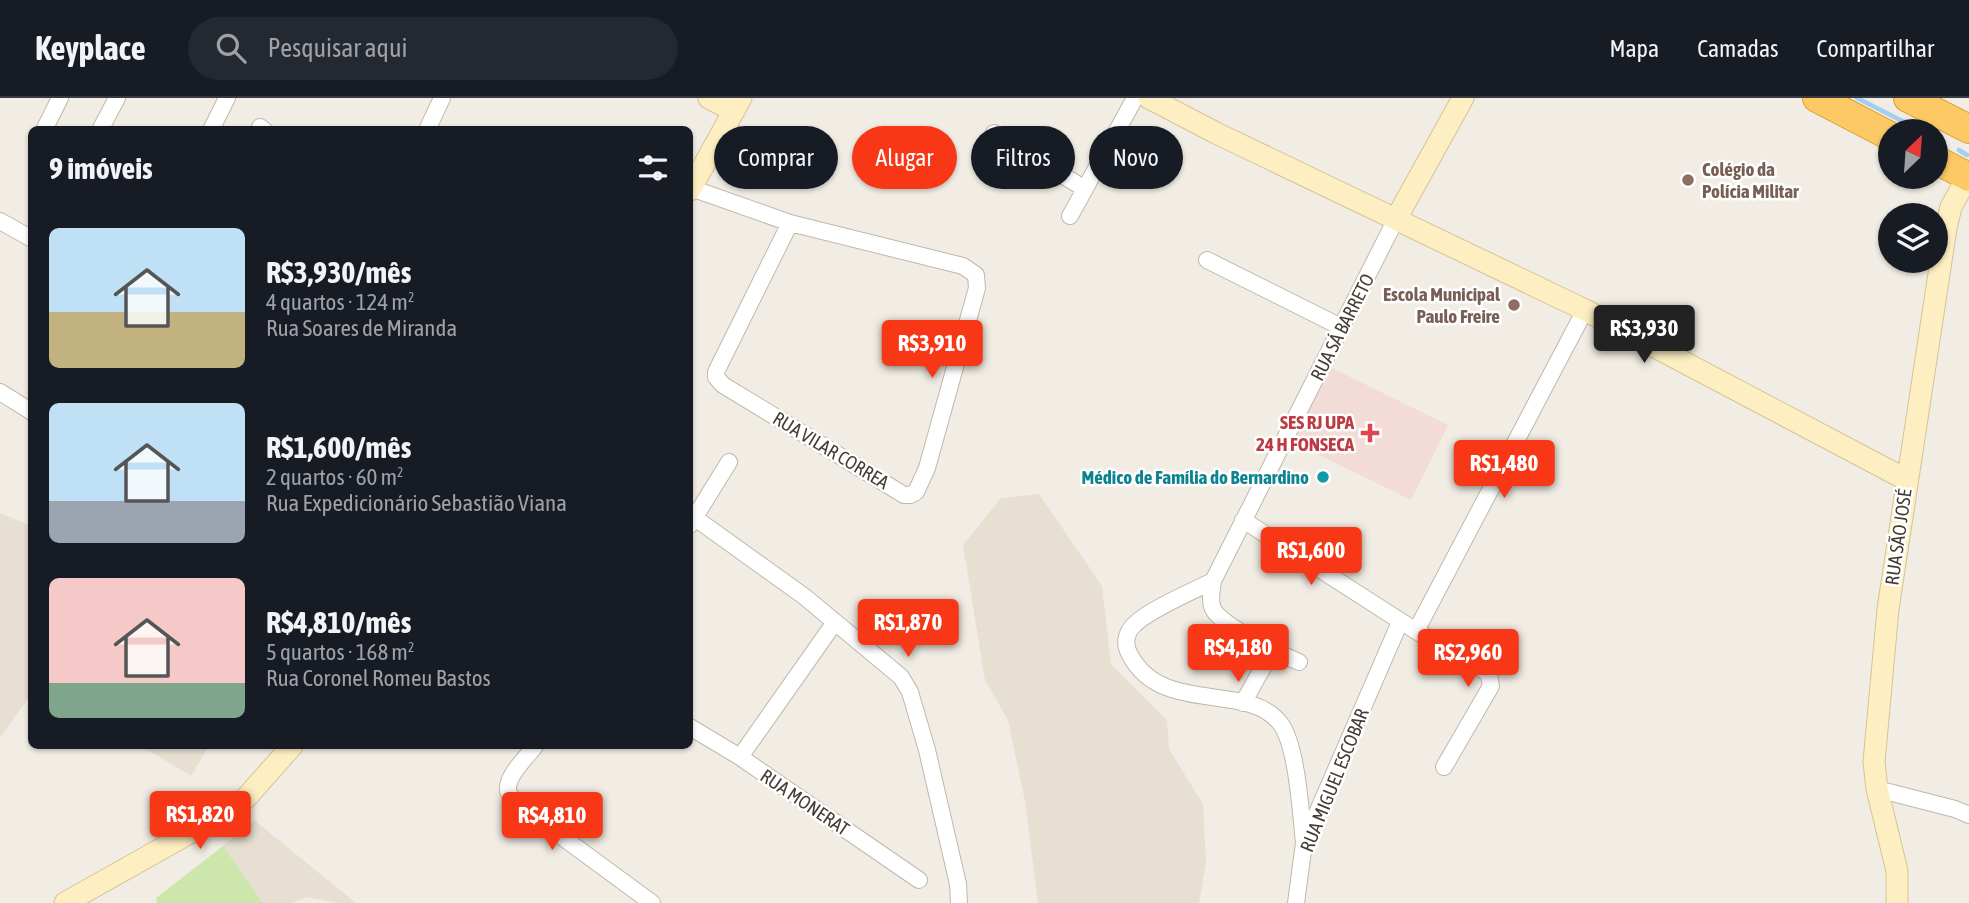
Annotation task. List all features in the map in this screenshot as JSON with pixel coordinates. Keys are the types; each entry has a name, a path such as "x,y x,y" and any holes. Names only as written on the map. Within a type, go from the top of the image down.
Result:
{"highway":[{"path":"1817,98 1878,130"},
{"path":"1914,99 1969,129"},
{"path":"1948,166 1968,176"}],"street":[{"path":"46,126 60,98"},
{"path":"102,126 117,98"},
{"path":"213,126 227,98"},
{"path":"429,126 442,98"},
{"path":"693,184 738,105 709,98"},
{"path":"1070,216 1135,98"},
{"path":"1149,98 1585,310 1907,480"},
{"name":"RUA SÁ BARRETO","path":"1213,581 1396,219 1462,98"},
{"name":"RUA SÃO JOSÉ","path":"1898,903 1897,872 1877,789 1874,762 1887,623 1946,228 1951,207 1968,176"},
{"path":"1075,182 1085,188"},
{"name":"RUA VILAR CORREA","path":"693,190 790,223 963,266 976,275 977,288 927,468 916,492 910,495 904,495 723,385 716,377 716,372 790,223"},
{"path":"0,221 28,237"},
{"path":"1207,260 1341,327"},
{"path":"1416,631 1585,310"},
{"path":"0,392 28,410"},
{"path":"693,520 729,461"},
{"path":"1243,520 1400,622 1485,671 1491,680 1491,686 1444,768"},
{"path":"693,523 805,597 901,677 910,692 927,750 958,884 959,903"},
{"path":"1213,581 1210,598 1218,616 1272,651 1299,662"},
{"path":"1213,581 1135,624 1126,639 1126,648 1132,660 1145,674 1161,685 1189,694 1243,703 1271,714 1282,725 1289,743 1304,843"},
{"path":"740,757 835,622"},
{"name":"RUA MIGUEL ESCOBAR","path":"1296,903 1304,843 1400,622"},
{"path":"1243,703 1272,651"},
{"name":"RUA MONERAT","path":"693,729 740,757 919,880"},
{"path":"65,903 225,813 246,798 289,749"},
{"path":"533,749 511,778 508,788 516,803 652,903"},
{"path":"1877,789 1969,815"}],"shaded area":[{"name":"SES RJ UPA 24 H FONSECA","path":"1328,366 1448,425 1411,500 1291,441"},
{"path":"1039,494 1102,586 1111,664 1167,720 1169,749 1203,804 1206,862 1199,903 1038,903 1025,801 1008,720 985,680 963,545 1001,498"},
{"path":"0,513 28,525 28,699 0,738"},
{"path":"146,749 207,749 191,776"},
{"path":"254,820 356,903 306,897 292,903 263,903 223,846"}],"green space":[{"path":"223,846 263,903 157,903 156,898"}],"waterway":[{"path":"1857,98 1898,119"},
{"path":"1959,150 1967,155"}],"place":[{"name":"Colégio da Polícia Militar","path":"1688,180"},
{"name":"Escola Municipal Paulo Freire","path":"1514,305"},
{"name":"SES RJ UPA 24 H FONSECA","path":"1370,433"},
{"name":"Médico de Família do Bernardino","path":"1323,477"}]}
